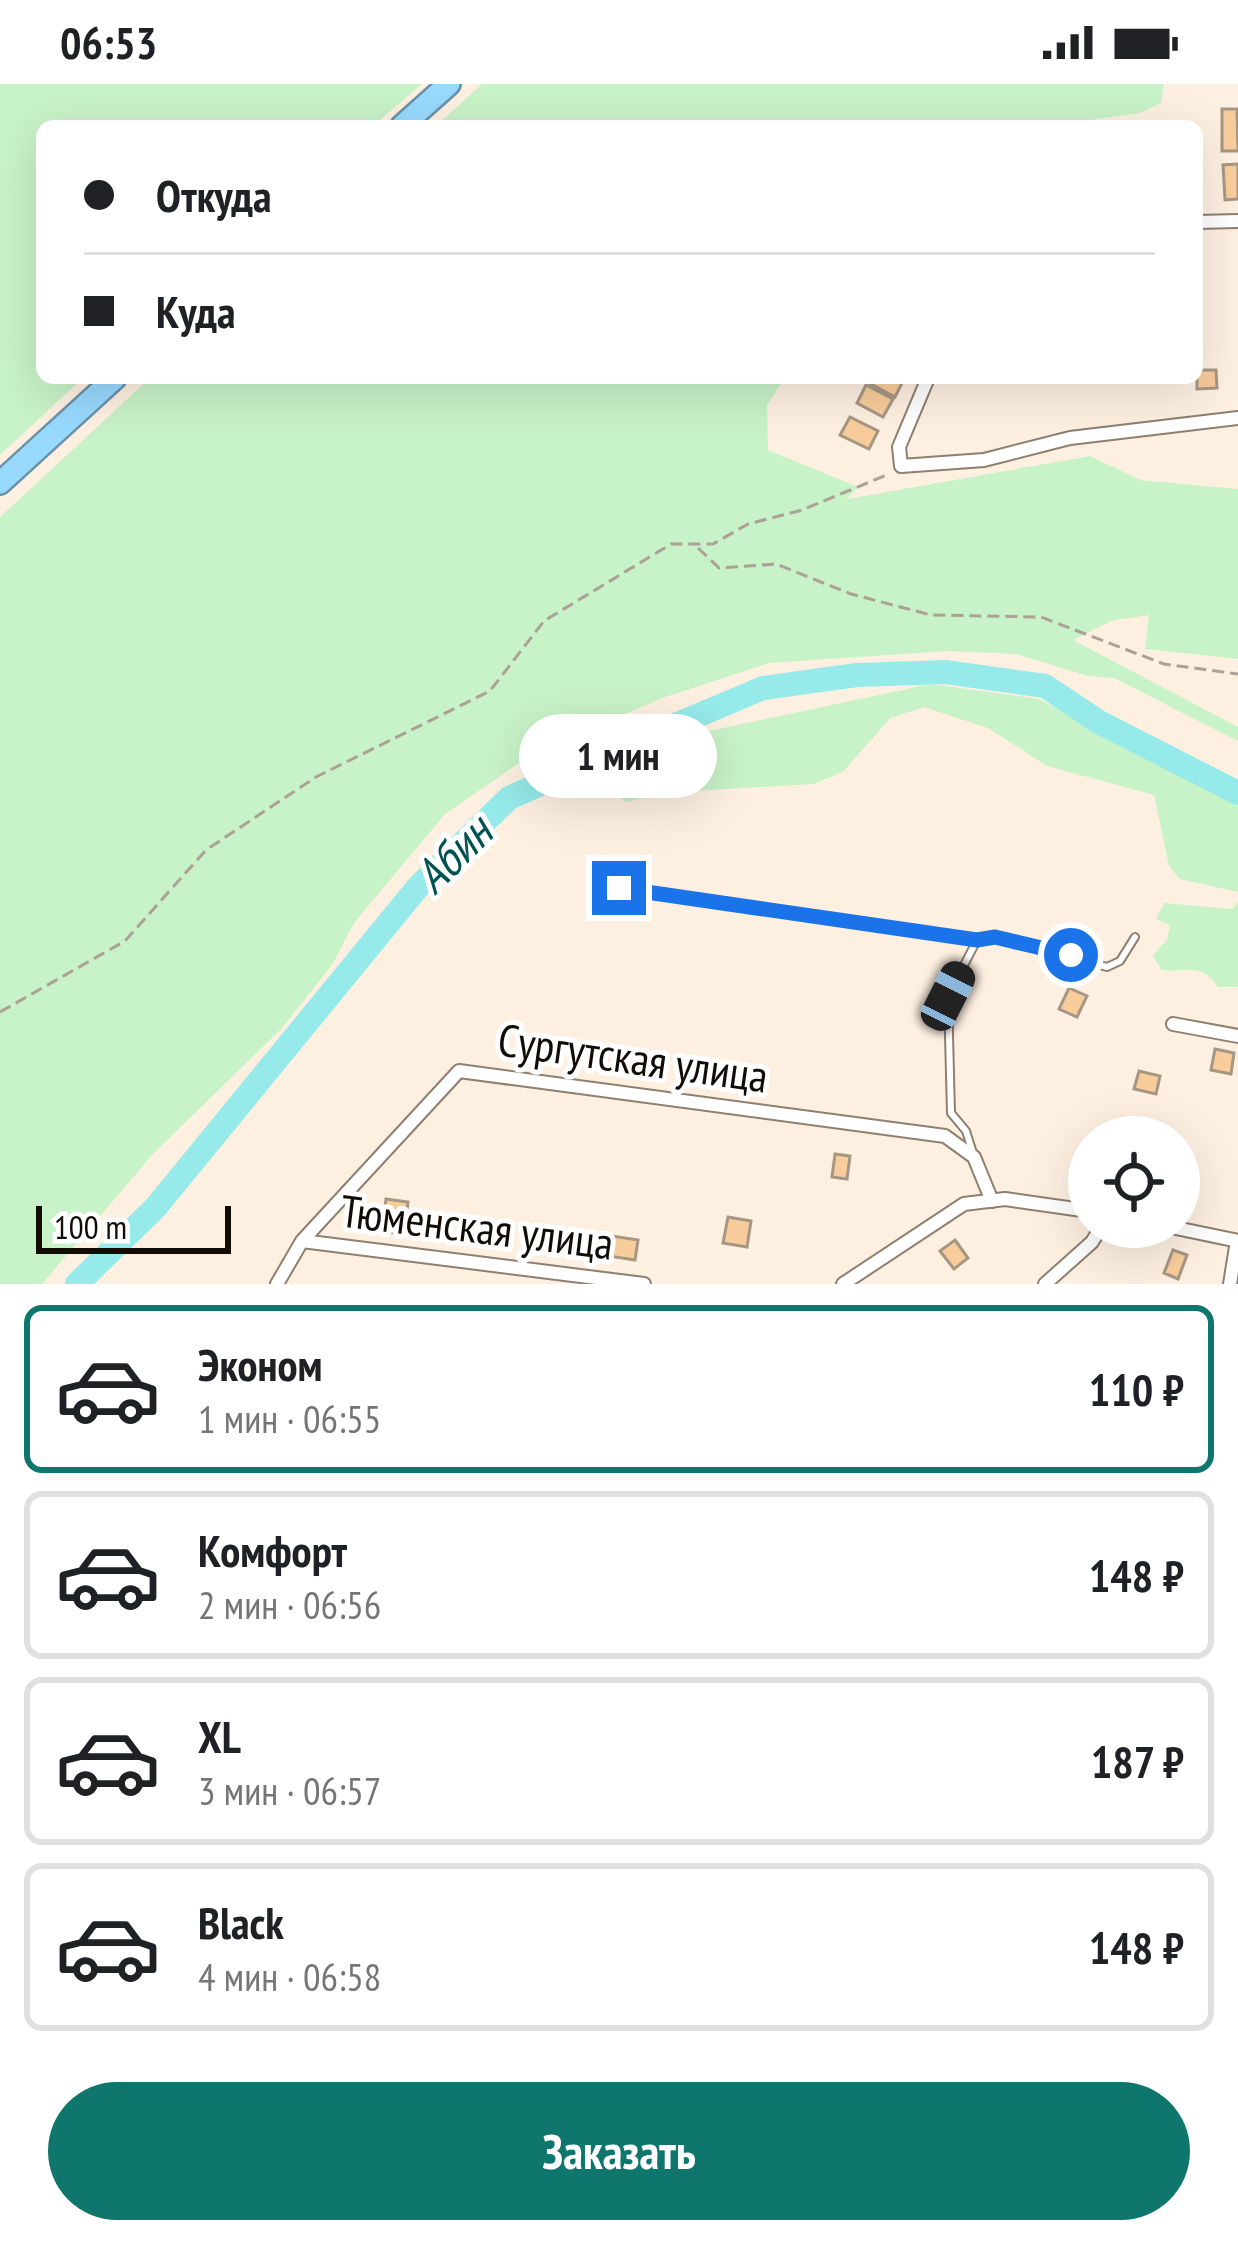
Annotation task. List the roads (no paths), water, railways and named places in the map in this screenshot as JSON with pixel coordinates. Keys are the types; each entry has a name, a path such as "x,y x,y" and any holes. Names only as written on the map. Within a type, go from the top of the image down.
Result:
{"highway":[{"path":"409,120 449,84"},
{"path":"0,483 109,384"}],"street":[{"path":"1203,222 1238,221"},
{"path":"925,384 898,447 901,466 984,460 1070,438 1238,418"},
{"path":"1174,1024 1238,1036"},
{"name":"Сургутская улица","path":"302,1241 459,1071 946,1136 974,1157"},
{"path":"974,1157 992,1201"},
{"path":"843,1284 964,1204 992,1201 1068,1209"},
{"path":"1200,1233 1238,1241 1230,1284"},
{"path":"277,1284 302,1241"},
{"name":"Тюменская улица","path":"302,1241 644,1284"},
{"path":"1045,1284 1080,1248"}],"lane":[{"path":"619,888 977,940 995,937 1107,967 1120,962 1135,937"},
{"path":"974,1157 967,1131 951,1113 948,996 977,940"}],"waterway":[{"name":"Абин","path":"77,1284 155,1208 418,887 509,798 628,745 763,688 857,675 945,672 1045,686 1099,722 1238,793"}]}
